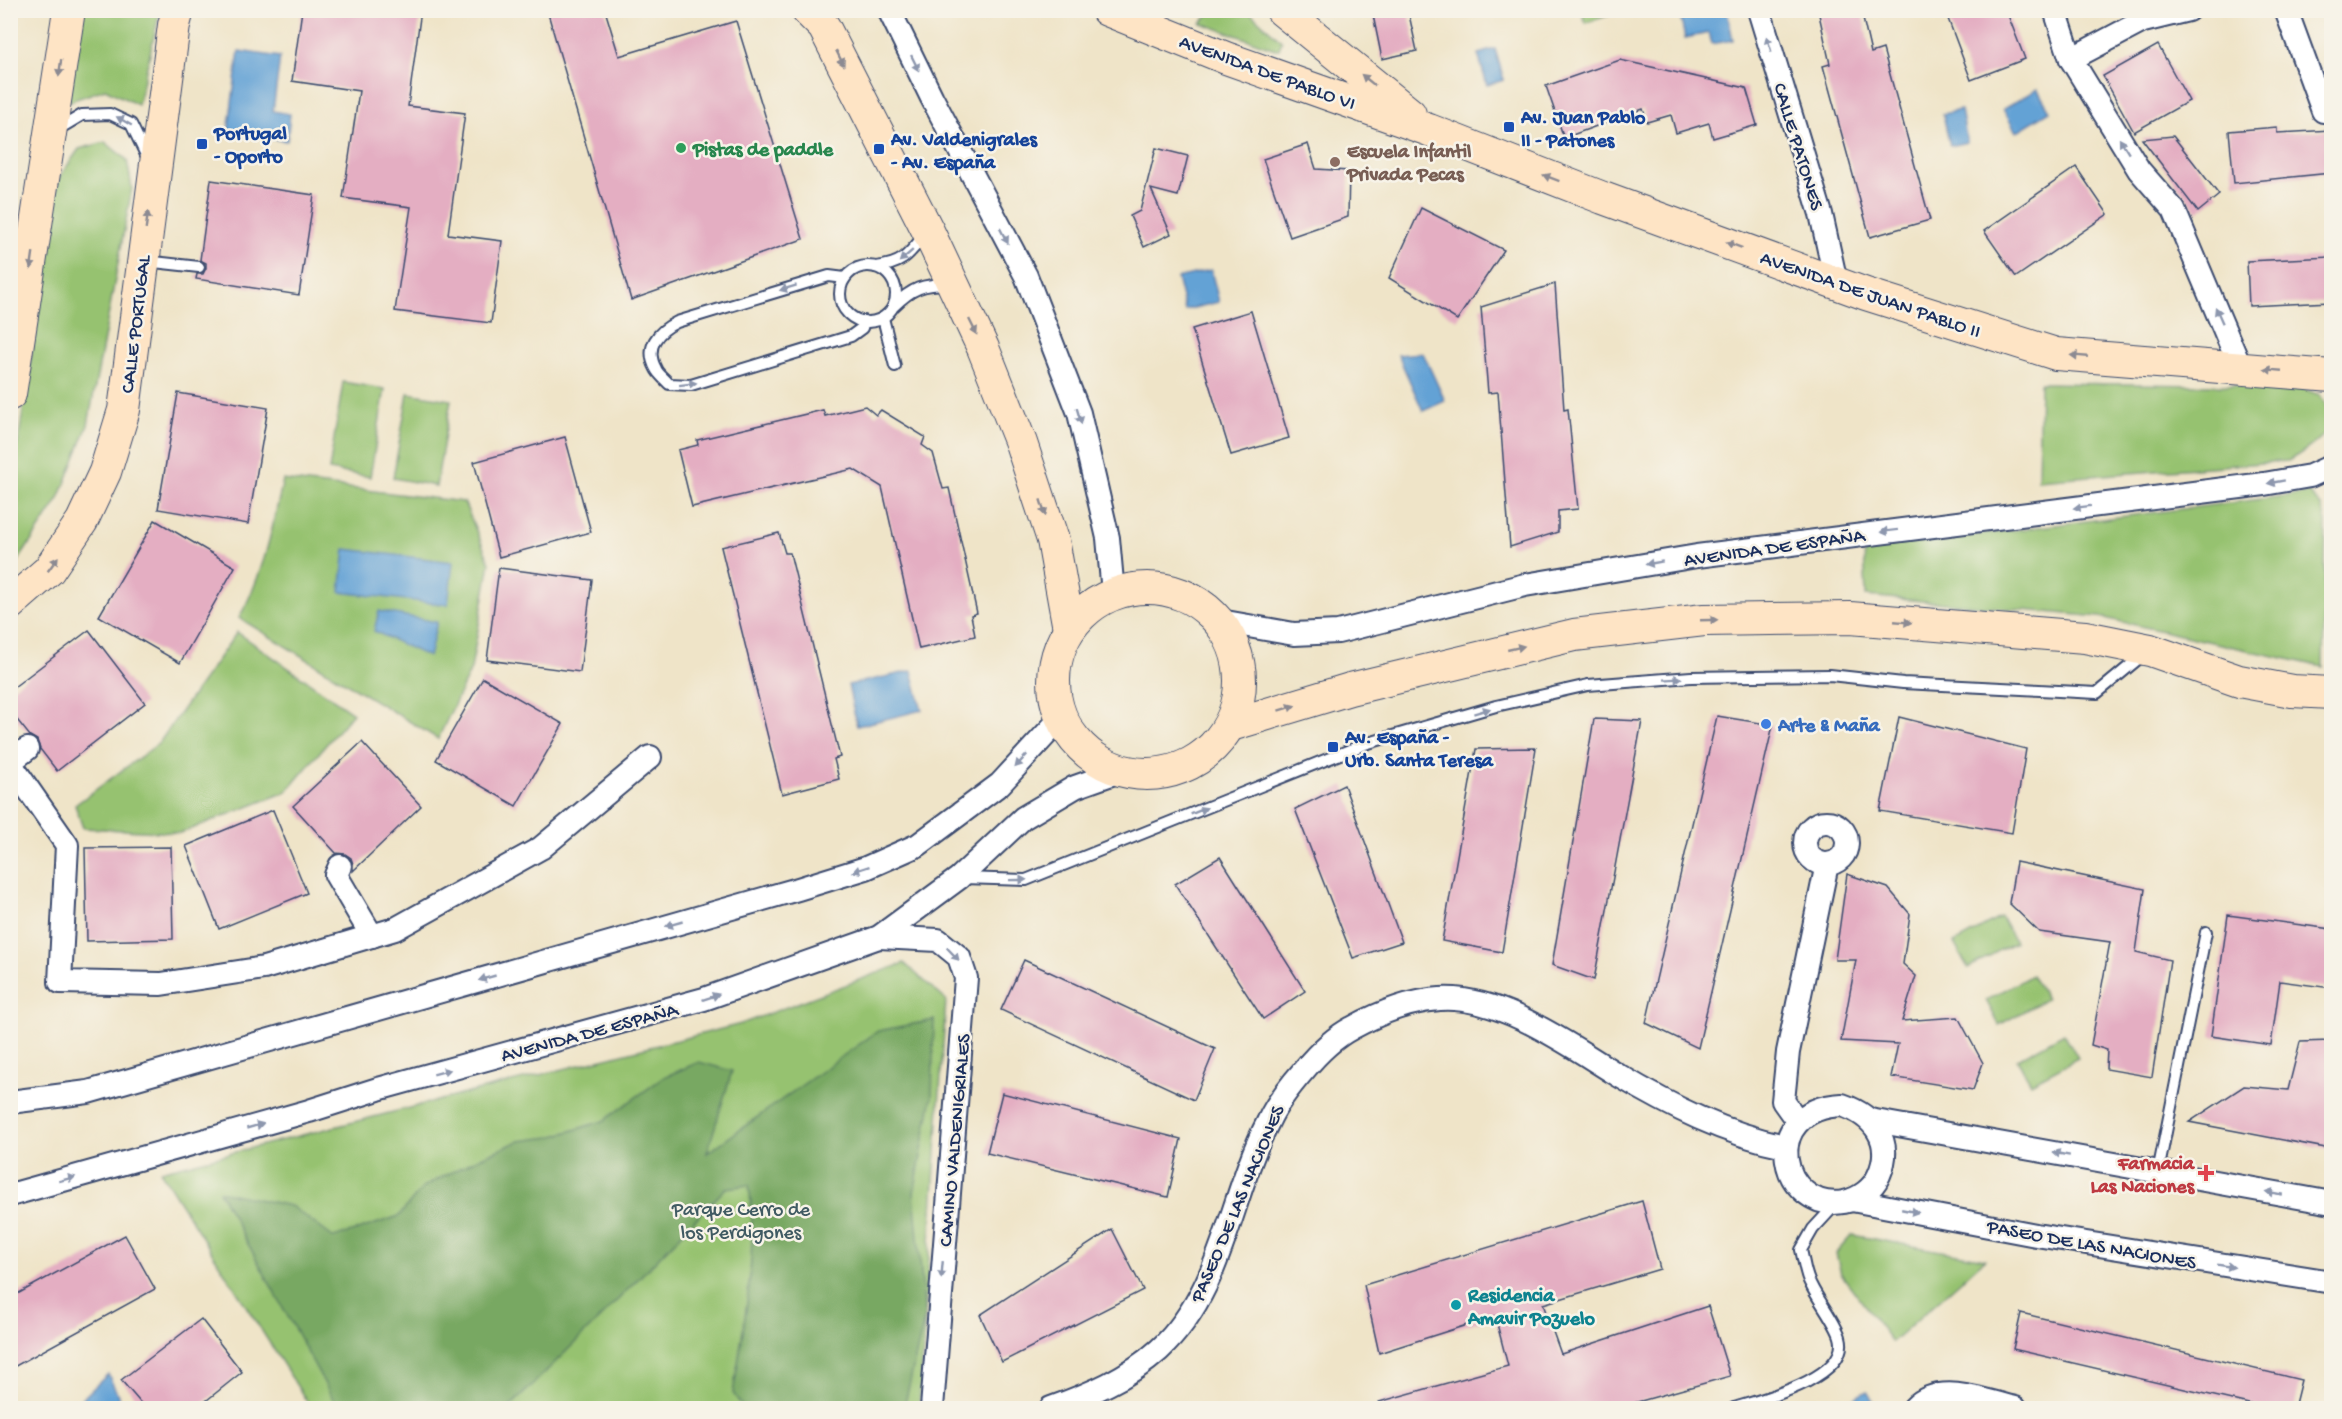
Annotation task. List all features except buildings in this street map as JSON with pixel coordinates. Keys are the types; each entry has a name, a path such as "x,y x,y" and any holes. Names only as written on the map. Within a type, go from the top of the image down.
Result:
{"main road":[{"path":"10,394 69,10"},
{"name":"CALLE PORTUGAL","path":"10,604 49,570 82,522 105,472 124,410 154,170 174,24 178,10"},
{"path":"807,10 824,27 928,231 983,348 1040,497 1053,540 1069,629"},
{"path":"1119,15 1161,10"},
{"path":"1282,10 1429,130"},
{"name":"AVENIDA DE PABLO VI","path":"1119,15 1226,57 1429,130"},
{"name":"AVENIDA DE JUAN PABLO II","path":"1429,130 1603,198 1866,294 2056,354 2331,376"},
{"path":"1152,587 1190,597 1220,621 1229,634 1237,653 1241,690 1231,725 1211,750 1184,768 1152,775 1120,771 1085,751 1061,718 1056,697 1054,673 1059,651 1069,629 1113,593 1152,587"},
{"path":"1231,725 1350,689 1574,634 1704,620 1850,618 2085,637 2150,650 2239,681 2292,691 2331,693"}],"street":[{"path":"889,10 932,98 1026,276 1079,412 1107,538 1113,593"},
{"name":"CALLE PATONES","path":"1758,10 1821,214 1836,282"},
{"path":"2055,10 2071,59 2139,170 2174,210 2241,369"},
{"path":"2071,59 2143,21 2188,10"},
{"path":"2286,10 2323,111 2331,110"},
{"name":"AVENIDA DE ESPAÑA","path":"1220,621 1294,634 1338,632 1525,585 1697,556 2264,484 2310,476 2331,466"},
{"path":"10,1102 88,1092 866,868 918,845 1000,784 1061,718"},
{"path":"16,758 67,845 60,982 161,984 264,968 395,929 541,848 650,758"},
{"name":"AVENIDA DE ESPAÑA","path":"10,1195 309,1111 378,1089 705,999 879,937 959,878 1023,818 1075,787 1120,771"},
{"path":"1798,1122 1783,1101 1787,1062 1827,864"},
{"path":"340,866 336,875 372,936"},
{"name":"CAMINO VALDENIGRIALES","path":"879,937 938,940 958,957 966,978 932,1408"},
{"name":"PASEO DE LAS NACIONES","path":"1051,1408 1092,1393 1129,1373 1159,1350 1180,1325 1212,1272 1267,1122 1284,1094 1325,1046 1349,1029 1376,1016 1405,1005 1442,999 1478,1004 1512,1015 1559,1037 1619,1076 1684,1112 1762,1142 1785,1146 1788,1168 1795,1182 1806,1194 1820,1201 1845,1202 2331,1282"},
{"path":"1785,1146 1798,1122 1819,1108 1842,1105 1857,1110 1870,1120 1880,1133 1884,1149 1883,1165 1877,1180 1866,1192 1845,1202"},
{"path":"1870,1120 2331,1203"},
{"path":"1914,1408 1927,1398 1962,1395 2015,1408"}],"lane":[{"path":"51,134 82,115 110,114 131,124 154,170"},
{"path":"928,231 906,258 894,265 860,267 845,278 841,287 843,305 848,313 864,321 883,318 908,292 924,286 953,284"},
{"path":"142,261 199,267"},
{"path":"876,267 889,275 894,282 896,298 893,306"},
{"path":"845,278 829,276 677,322 661,330 652,347 655,368 669,384 691,385 851,336 862,328 864,321"},
{"path":"883,318 895,366"},
{"path":"959,878 1026,880 1365,744 1496,706 1588,685 1692,677 1830,675 1903,683 2097,693 2150,650"},
{"path":"2158,1172 2206,932"},
{"path":"1734,1408 1792,1389 1827,1369 1840,1354 1841,1338 1809,1282 1801,1250 1813,1229 1845,1202"}],"green space":[{"path":"1581,10 1621,11 1586,23"},
{"path":"77,11 160,11 138,105 105,89 65,103"},
{"path":"1212,11 1248,11 1282,41 1279,49 1201,23"},
{"path":"105,142 127,160 132,188 88,425 59,499 11,572 11,458 18,443 58,179 79,149"},
{"path":"343,382 385,389 370,477 329,470"},
{"path":"2040,383 2296,386 2320,395 2330,414 2331,423 2328,430 2316,442 2288,461 2038,480"},
{"path":"408,393 451,400 436,486 393,478"},
{"path":"283,480 464,502 490,563 471,669 438,739 239,618 261,568"},
{"path":"2309,493 2321,506 2326,522 2323,667 2100,617 1866,596 1864,549"},
{"path":"237,632 353,713 286,792 181,833 83,828 75,805 159,743"},
{"path":"2001,917 2015,942 1968,968 1954,943"},
{"name":"Parque Cerro de los Perdigones","path":"904,963 946,1000 919,1408 311,1408 160,1171 741,1024"},
{"path":"2032,975 2046,999 1999,1025 1986,1000"},
{"name":"Parque Cerro de los Perdigones","path":"934,1020 932,1097 914,1193 925,1316 904,1408 743,1408 733,1393 751,1263 749,1185 726,1188 509,1408 338,1408 219,1191 291,1206 334,1238 399,1216 423,1187 477,1159 519,1141 551,1137 603,1121 664,1077 699,1062 732,1071 707,1153 878,1031"},
{"path":"2064,1033 2078,1058 2031,1083 2017,1059"},
{"path":"1852,1235 1985,1259 1892,1342 1841,1274 1836,1253"}],"water":[{"path":"1679,11 1727,11 1733,40 1712,44 1709,33 1685,38"},
{"path":"1495,49 1504,80 1487,85 1478,54"},
{"path":"239,51 280,57 273,111 290,114 287,141 228,133"},
{"path":"2037,89 2050,111 2016,132 2003,109"},
{"path":"1961,110 1967,142 1950,146 1943,114"},
{"path":"1211,270 1219,302 1185,310 1177,278"},
{"path":"1423,353 1445,401 1423,411 1398,355"},
{"path":"345,549 453,562 448,605 340,592"},
{"path":"379,611 437,622 429,657 374,631"},
{"path":"912,671 922,710 857,726 848,685"},
{"path":"108,1374 124,1408 85,1408 81,1400"},
{"path":"1867,1391 1876,1407 1838,1408 1838,1407"}],"place":[{"name":"Av. Juan Pablo II - Patones","path":"1509,127"},
{"name":"Portugal - Oporto","path":"202,144"},
{"name":"Pistas de paddle","path":"681,148"},
{"name":"Av. Valdenigrales - Av. España","path":"879,149"},
{"name":"Escuela Infantil Privada Pecas","path":"1335,162"},
{"name":"Arte & Maña","path":"1766,724"},
{"name":"Av. España - Urb. Santa Teresa","path":"1333,747"},
{"name":"Farmacia Las Naciones","path":"2206,1173"},
{"name":"Residencia Amavir Pozuelo","path":"1456,1305"}]}
